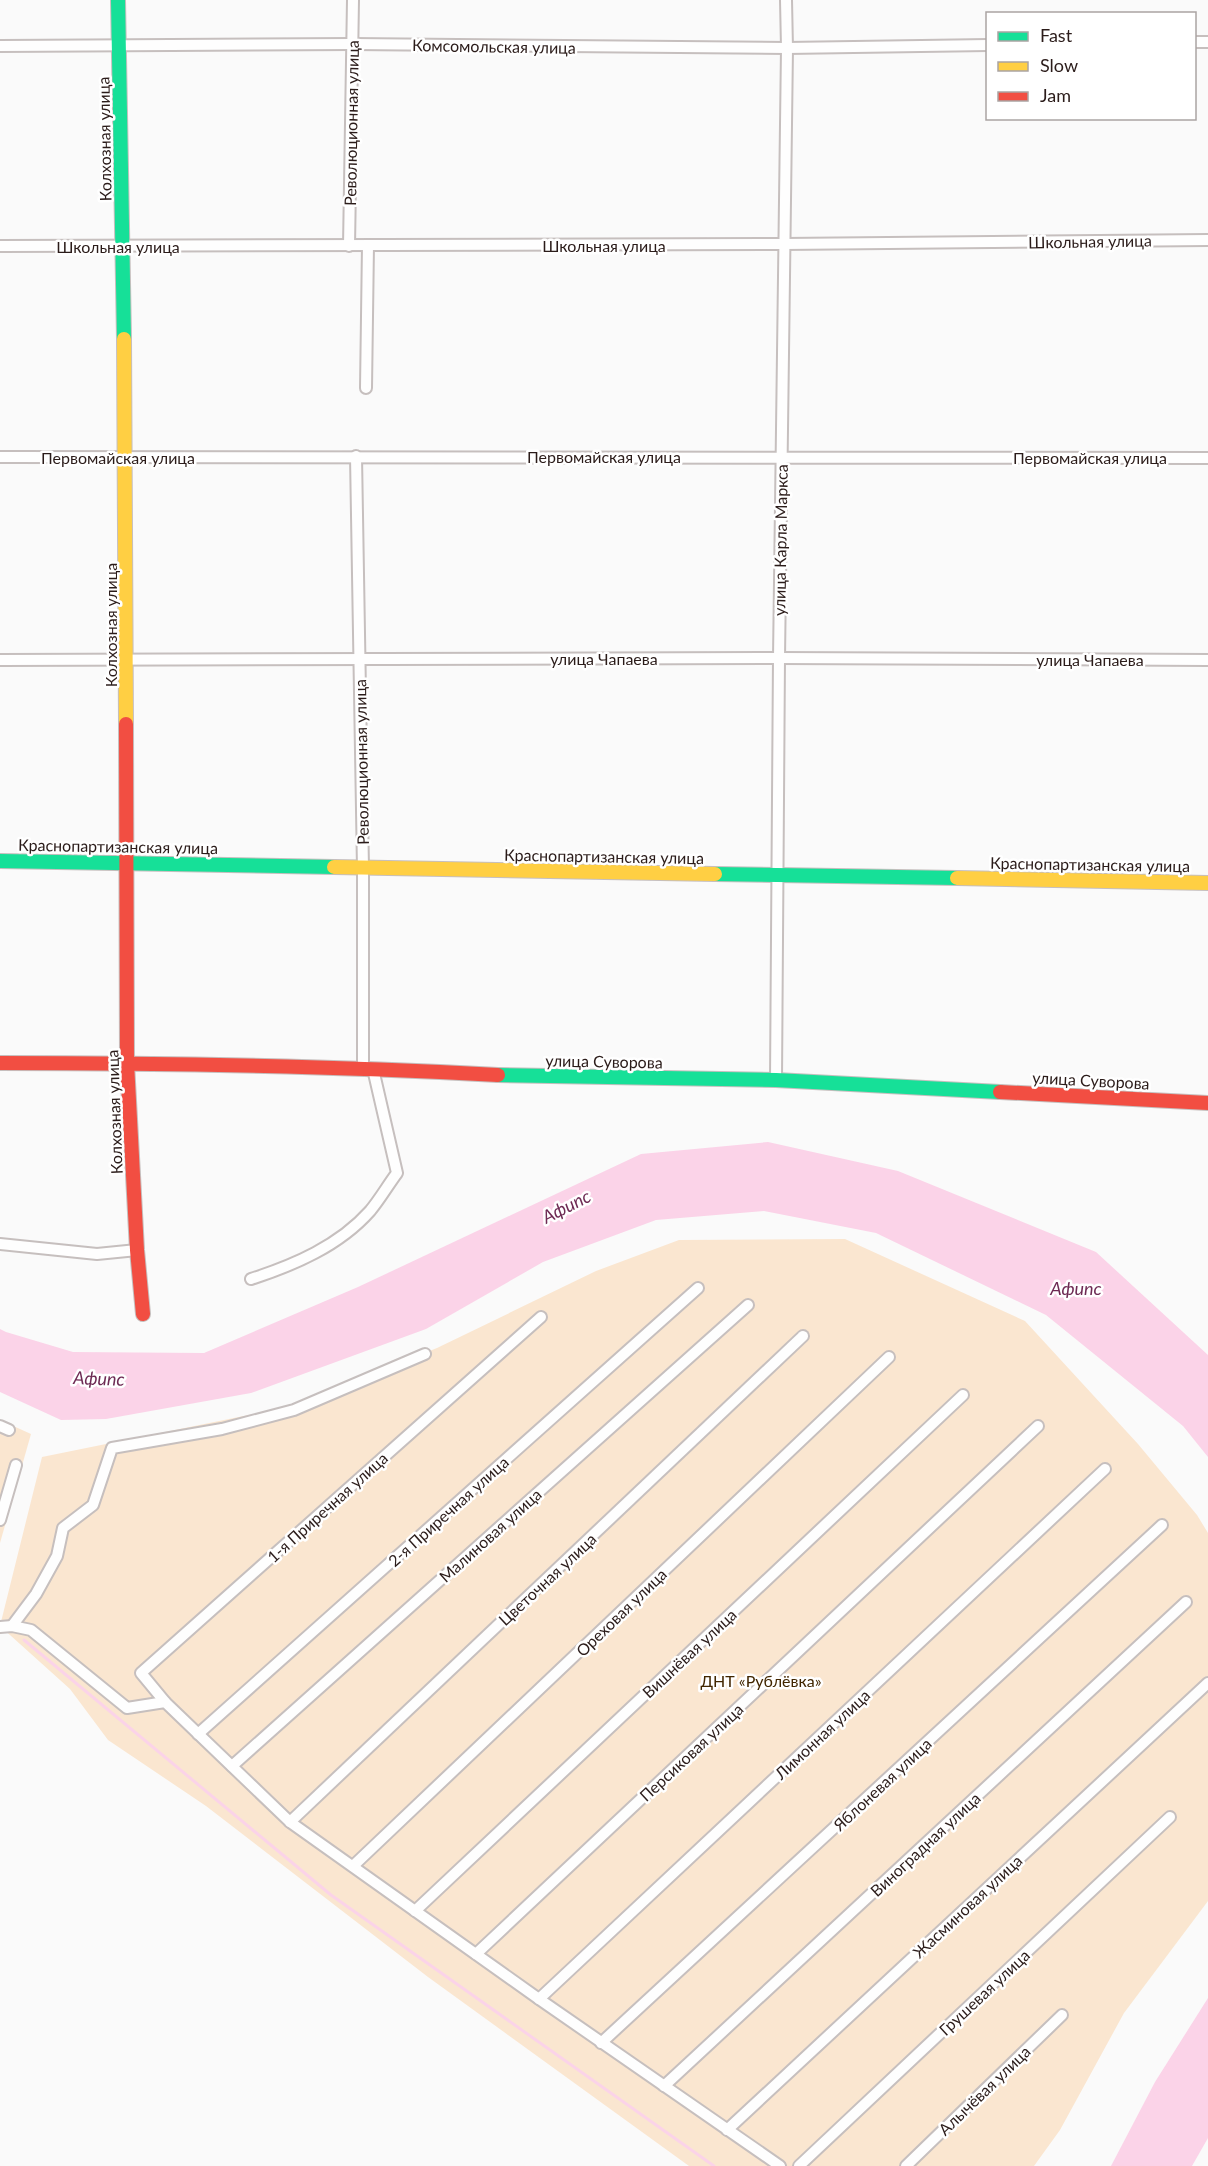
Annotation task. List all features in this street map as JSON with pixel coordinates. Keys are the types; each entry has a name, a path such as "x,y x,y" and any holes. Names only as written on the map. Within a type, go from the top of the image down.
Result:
{"street":[{"name":"Колхозная улица","path":"118,0 126,457 127,1063 137,1250 143,1314"},
{"name":"Революционная улица","path":"349,246 353,0"},
{"name":"улица Карла Маркса","path":"777,1080 786,0"},
{"name":"Комсомольская улица","path":"0,46 353,44 787,48 986,45"},
{"name":"Школьная улица","path":"0,246 784,244 1208,240"},
{"path":"366,388 368,245"},
{"name":"Революционная улица","path":"251,1279 282,1269 334,1243 370,1211 397,1173 368,1069 356,456"},
{"name":"Первомайская улица","path":"0,457 1208,458"},
{"name":"улица Чапаева","path":"0,660 779,658 1208,660"},
{"name":"Краснопартизанская улица","path":"0,861 1208,883"},
{"name":"улица Суворова","path":"0,1063 127,1063 368,1069 538,1077 777,1080 1208,1103"},
{"path":"0,1244 97,1254 137,1250"},
{"name":"2-я Приречная улица","path":"198,1734 698,1288"},
{"name":"Малиновая улица","path":"232,1766 748,1305"},
{"name":"1-я Приречная улица","path":"165,1702 141,1673 541,1317"},
{"name":"Цветочная улица","path":"290,1822 803,1336"},
{"path":"12,1626 36,1594 57,1556 63,1528 93,1505 112,1448 222,1429 294,1410 425,1354"},
{"name":"Ореховая улица","path":"353,1866 889,1357"},
{"name":"Вишнёвая улица","path":"415,1911 963,1395"},
{"name":"Персиковая улица","path":"476,1954 1038,1426"},
{"path":"0,1520 3,1498 16,1466"},
{"name":"Лимонная улица","path":"539,1999 1106,1469"},
{"name":"Яблоневая улица","path":"602,2043 1162,1525"},
{"name":"Виноградная улица","path":"664,2086 1186,1602"},
{"path":"0,1627 12,1626 31,1630 127,1708 165,1702 290,1822 780,2166"},
{"name":"Жасминовая улица","path":"727,2130 1208,1683"},
{"name":"Грушевая улица","path":"799,2166 1170,1817"},
{"name":"Алычёвая улица","path":"906,2166 1062,2015"}],"green space":[{"name":"ДНТ «Рублёвка»","path":"845,1239 1025,1321 1138,1444 1197,1515 1208,1533 1208,1901 1124,2013 1060,2130 1034,2166 689,2166 428,1977 206,1806 108,1740 70,1689 0,1626 42,1457 293,1406 437,1348 596,1271 679,1240"},
{"path":"0,1420 31,1434 0,1543"}],"water":[{"name":"Афипс","path":"768,1142 898,1171 1096,1252 1208,1355 1208,1457 1183,1426 1046,1315 876,1233 764,1211 656,1220 543,1262 426,1329 251,1393 106,1419 61,1420 0,1392 0,1329 73,1352 204,1353 358,1287 641,1154"},
{"path":"1208,1998 1208,2138 1192,2166 1111,2166 1155,2082"}],"waterway":[{"path":"24,1640 331,1895 714,2166"}],"traffic: fast":[{"path":"118,0 124,339"},
{"path":"0,861 334,867"},
{"path":"715,874 957,878"},
{"path":"498,1075 776,1080 1000,1092"}],"traffic: slow":[{"path":"124,339 126,724"},
{"path":"334,867 715,874"},
{"path":"957,878 1208,883"}],"traffic: jam":[{"path":"126,724 127,1063 137,1250 143,1314"},
{"path":"0,1063 374,1069 498,1075"},
{"path":"1000,1092 1208,1103"}]}
